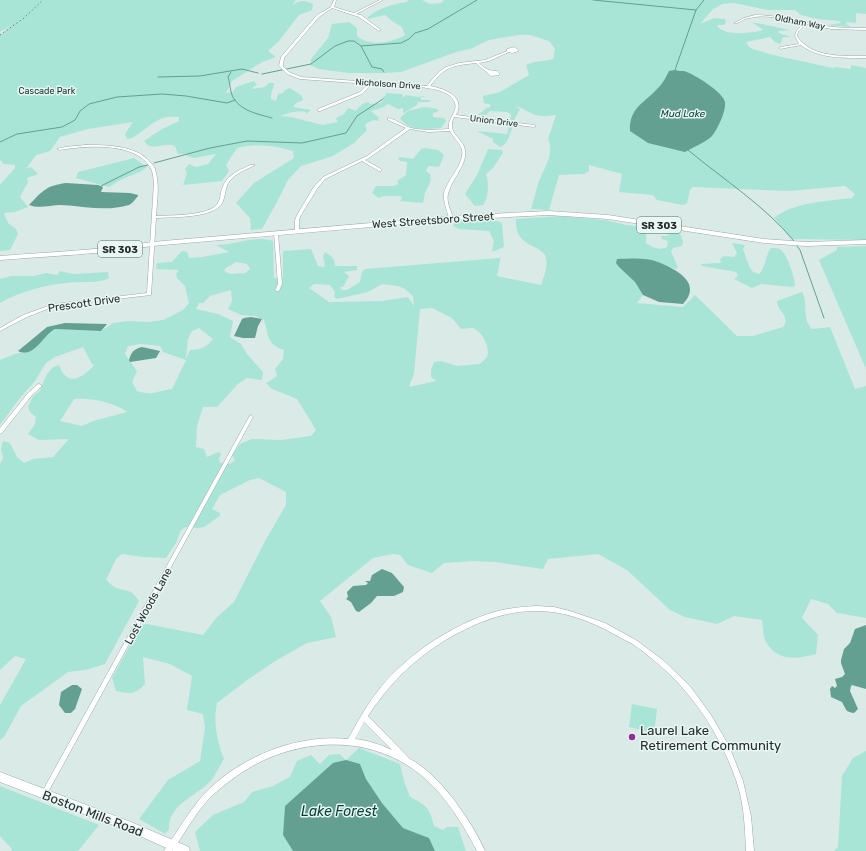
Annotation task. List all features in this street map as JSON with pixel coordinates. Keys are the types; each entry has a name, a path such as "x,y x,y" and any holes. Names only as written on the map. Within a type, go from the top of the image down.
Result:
{"main road":[{"name":"West Streetsboro Street","path":"0,258 94,250 113,250 152,244 297,231 451,218 520,214 577,214 608,217 752,240 806,244 866,242"}],"street":[{"path":"335,0 332,7 354,14 380,30"},
{"path":"354,14 382,0"},
{"name":"Nicholson Drive","path":"332,7 318,16 282,58 280,64 284,70 294,76 308,79 428,87 443,91 455,99 457,107 450,123 451,130"},
{"name":"Oldham Way","path":"735,23 744,18 764,16 782,18 830,28 866,29"},
{"path":"805,23 796,34 797,39 802,44 814,51 830,55 866,57"},
{"path":"781,48 802,44"},
{"path":"428,87 437,74 443,69 462,63 492,59 509,51"},
{"path":"476,62 482,68 490,72"},
{"path":"319,110 360,92 371,83"},
{"name":"Union Drive","path":"453,116 534,126"},
{"path":"389,119 409,128 431,131 451,130 462,146 464,154 447,193 446,201 451,218"},
{"path":"297,231 297,220 299,215 320,182 329,175 378,151 409,128"},
{"path":"59,149 84,146 107,146 126,149 145,158 153,166 156,173 152,244"},
{"path":"362,160 380,170"},
{"path":"154,217 211,211 220,203 224,186 229,178 253,165"},
{"path":"276,233 280,284 277,290"},
{"name":"Prescott Drive","path":"0,330 25,316 54,305 149,294 152,244"},
{"path":"0,432 30,394 39,386"},
{"name":"Lost Woods Lane","path":"44,794 251,417"},
{"path":"350,741 364,717 385,687 402,669 424,651 455,632 496,615 515,610 543,608 571,613 607,627 647,651 675,675 698,701 722,737 738,776 748,816 750,851"},
{"path":"364,717 447,798 469,829 481,851"},
{"path":"170,848 188,818 212,791 237,770 272,751 300,743 328,740 350,741 387,751 409,762"},
{"name":"Boston Mills Road","path":"0,777 44,794 170,848 185,851"}],"green space":[{"name":"Cascade Park","path":"0,0 296,0 292,5 300,1 307,2 313,4 312,10 299,15 279,41 268,51 276,57 262,62 232,81 226,93 233,92 236,87 254,81 257,85 253,87 253,89 265,87 269,83 274,83 271,99 276,101 278,94 283,93 285,90 290,88 302,96 303,100 296,103 293,107 311,110 306,114 306,112 303,111 280,116 291,117 323,125 338,122 336,118 344,114 348,108 356,111 361,105 368,102 370,104 381,103 384,99 382,98 386,95 386,93 402,94 403,98 406,95 418,97 423,96 425,97 421,97 421,100 431,100 429,102 418,102 417,105 403,113 403,108 398,109 388,104 384,107 371,111 378,117 379,121 373,120 365,124 367,130 354,143 333,156 301,166 288,180 262,229 251,230 250,218 236,203 254,183 294,158 293,151 265,145 237,148 226,165 229,171 222,181 183,185 187,173 185,169 189,164 196,167 208,164 216,154 194,158 187,156 187,154 178,154 175,146 167,145 154,147 144,141 162,129 179,121 179,117 167,117 158,120 135,136 127,139 125,134 133,122 88,129 60,137 50,151 36,155 26,169 31,167 38,174 27,178 28,182 20,197 28,207 15,212 4,213 8,223 16,229 18,234 10,250 0,251 0,185 15,168 15,165 4,164 0,160 0,35 12,25 0,32"},
{"path":"408,0 422,0 430,4 441,3 444,0 866,0 866,14 856,13 856,23 846,22 847,25 850,26 849,27 827,25 841,23 839,21 818,19 801,15 795,10 768,10 734,3 723,4 713,9 700,24 714,18 725,19 726,23 724,25 717,25 720,29 732,33 746,33 763,30 752,22 790,30 778,31 779,33 791,37 783,37 780,44 775,42 770,37 746,42 750,48 773,55 833,68 850,69 851,65 866,68 866,240 792,239 774,218 801,205 852,198 855,194 845,186 789,191 693,187 690,190 687,203 683,205 657,200 653,195 619,192 622,174 589,165 589,171 584,174 559,175 549,210 531,209 539,181 550,155 550,145 548,139 556,115 538,116 515,106 520,109 513,122 510,121 511,114 507,112 490,111 486,115 477,115 491,105 484,103 483,96 500,92 529,75 526,65 533,62 553,59 555,49 549,41 530,35 519,35 489,40 470,49 456,52 401,72 348,73 319,69 310,65 311,59 328,38 332,24 349,22 357,28 357,36 368,42 374,43 387,42 405,35 402,27 385,15 368,19 368,17 381,9 407,2"},
{"path":"424,107 439,110 433,113 433,117 444,118 446,121 441,128 413,128 408,126 400,118 408,111"},
{"path":"509,126 513,126 505,144 500,147 493,142 493,139 477,131 507,134"},
{"path":"421,149 438,150 444,155 439,167 429,166 427,168 426,171 431,175 431,180 425,193 423,203 400,201 402,198 400,196 383,196 379,198 372,193 376,186 394,186 399,184 397,181 406,175 407,162 400,161 398,158 413,159"},
{"path":"488,149 502,150 503,153 493,168 486,174 488,190 485,202 483,205 475,206 465,194 477,175"},
{"path":"134,158 147,167 109,187 76,178 78,172"},
{"path":"559,216 605,220 626,225 676,230 680,233 683,242 682,246 673,248 671,251 678,268 675,269 658,262 619,267 635,282 643,295 637,303 683,307 695,295 737,336 753,336 783,327 785,323 785,316 779,308 777,301 802,292 809,325 812,329 830,327 855,389 866,386 866,618 837,613 828,604 811,599 802,618 818,635 816,654 795,658 782,656 771,648 766,642 762,620 734,616 717,624 685,617 670,610 627,570 598,554 548,559 543,569 495,562 474,561 444,563 432,573 408,565 400,555 393,554 373,558 320,601 331,617 336,637 307,643 277,660 217,703 215,717 216,731 219,746 224,759 213,778 200,790 185,800 173,813 170,820 169,829 165,834 139,819 168,780 200,761 205,728 203,714 187,710 192,676 170,664 143,657 145,684 138,690 132,693 116,691 112,678 141,625 147,624 203,635 217,617 234,602 265,541 286,505 286,492 259,478 250,480 220,495 212,509 220,513 220,516 204,527 186,527 181,530 176,543 166,558 122,554 116,559 106,580 113,586 132,592 139,601 105,664 86,670 68,672 21,706 4,737 0,740 0,705 26,659 15,656 0,670 0,464 3,458 1,449 3,441 10,443 17,457 24,463 33,459 53,457 69,439 39,440 28,434 35,424 36,417 30,412 28,407 33,396 39,392 47,374 53,367 59,365 66,377 71,379 85,374 94,365 83,347 55,357 46,363 35,381 19,399 0,425 0,360 15,354 33,350 50,331 55,329 101,331 113,323 163,320 183,310 189,303 185,286 177,278 176,274 179,270 156,269 157,263 172,262 182,251 187,252 189,258 229,252 216,245 258,239 273,241 274,278 283,277 283,251 311,249 318,266 325,267 323,256 325,252 331,256 335,266 357,266 357,270 344,272 349,276 343,287 340,287 342,290 347,290 360,282 362,272 365,269 500,258 501,255 497,276 541,285 546,268 546,258 544,253 524,241 519,236 516,219","holes":["651,231 669,234 668,236 661,236 662,239 668,241 667,247 665,248 656,248 646,243 646,234","236,262 247,264 250,269 245,273 231,274 224,271","314,284 330,285 335,292 334,297 337,299 368,292 382,284 398,286 405,289 413,296 414,306 408,297 382,301 329,302 309,288","231,290 232,301 228,309 241,315 255,316 264,320 269,339 278,348 284,350 283,359 275,369 277,376 266,383 272,389 297,399 316,430 311,436 281,440 252,439 240,444 232,455 235,460 230,464 220,463 219,459 221,454 219,452 207,457 204,449 196,447 197,426 203,407 217,407 238,384 247,378 262,380 263,372 247,354 241,344 230,337 233,321 218,314 196,309 199,303 203,303 210,296","432,308 452,318 461,329 475,329 482,335 488,348 487,357 480,364 457,366 441,361 434,362 431,370 431,377 436,381 409,387 414,373 420,309","199,328 213,339 203,348 190,350 186,359 188,339 192,331","141,344 160,346 163,352 186,360 172,389 148,393 137,391 132,382 137,371 125,354 128,346","74,399 102,401 127,412 93,421 82,426 60,421"]},
{"path":"492,219 502,223 504,247 492,252 494,241 489,231 459,229 453,226 454,222"},
{"path":"732,243 745,245 743,249 749,266 753,272 759,274 771,248 781,250 786,256 790,266 795,286 761,284 752,288 734,279 738,276 736,272 702,266 701,264 721,263 720,259 724,256 734,257 737,253"},
{"path":"866,246 866,369 819,260 837,250 837,247"},
{"path":"60,271 73,274 108,272 109,278 100,281 71,282 40,287 23,292 0,303 0,279 11,276 34,276 46,273 57,275"},
{"path":"632,704 657,709 654,733 629,727"},
{"path":"359,748 400,764 410,797 420,802 429,811 434,826 443,830 447,827 458,827 466,851 435,851 429,838 403,828 382,803 366,779 360,764 302,792 285,806 283,835 293,851 200,851 195,832 213,815 244,802 252,792 273,786 290,777 297,761 311,755 320,764 329,755 340,754 346,760"},
{"path":"866,751 866,851 834,851 838,847 842,776 853,758"},
{"path":"0,786 99,825 78,851 12,851 0,836"}],"water":[{"name":"Mud Lake","path":"669,71 684,71 701,79 719,93 725,102 721,120 712,136 685,152 648,143 630,131 630,123 635,111 660,85"},
{"path":"66,183 98,185 103,187 101,192 130,193 138,196 129,205 112,208 61,205 37,207 29,205 45,190 53,186"},
{"path":"617,259 648,259 672,268 689,283 689,296 683,304 659,302 643,295 635,282 616,263"},
{"path":"251,317 262,319 258,326 255,338 234,336 242,319"},
{"path":"65,323 107,324 101,331 55,329 29,352 24,353 18,351 47,327"},
{"path":"142,347 160,351 156,358 130,362 129,360 132,353"},
{"path":"382,569 392,573 404,587 403,592 394,596 377,596 371,603 359,612 356,611 351,602 346,599 348,597 347,592 353,586 366,585 368,583 365,581 370,581 372,575"},
{"path":"866,625 866,689 851,686 850,691 858,709 854,713 851,713 847,711 842,702 831,697 830,689 832,686 835,688 837,686 835,679 842,677 845,674 841,660 844,649 850,643 855,629"},
{"path":"72,685 77,685 82,689 75,709 71,713 65,713 59,705 61,692"},
{"name":"Lake Forest","path":"346,760 360,764 366,779 382,803 403,828 429,838 435,851 293,851 283,835 285,806 333,763"}],"waterway":[{"path":"361,46 401,43 409,39 415,33 428,29 477,0"},
{"path":"593,0 696,10"},
{"path":"696,10 704,0"},
{"path":"675,70 696,10"},
{"path":"262,74 311,64 335,46 348,41 354,41 361,46"},
{"path":"361,46 372,67 382,69 384,72"},
{"path":"158,77 200,76 242,69 258,73"},
{"path":"231,72 228,77 231,93 235,100"},
{"path":"0,142 17,134 62,127 75,120 80,111 89,104 117,97 162,94 186,96 227,103 235,100"},
{"path":"154,163 210,148 247,141 302,143 346,133 357,116 383,99"},
{"path":"235,100 239,105 249,111 272,118"},
{"path":"688,150 757,204 794,241"},
{"path":"101,186 139,167 148,165"},
{"path":"797,246 800,250 824,318"}],"railway":[{"path":"0,35 24,18 43,0"}],"place":[{"name":"Laurel Lake Retirement Community","path":"632,737"}]}
